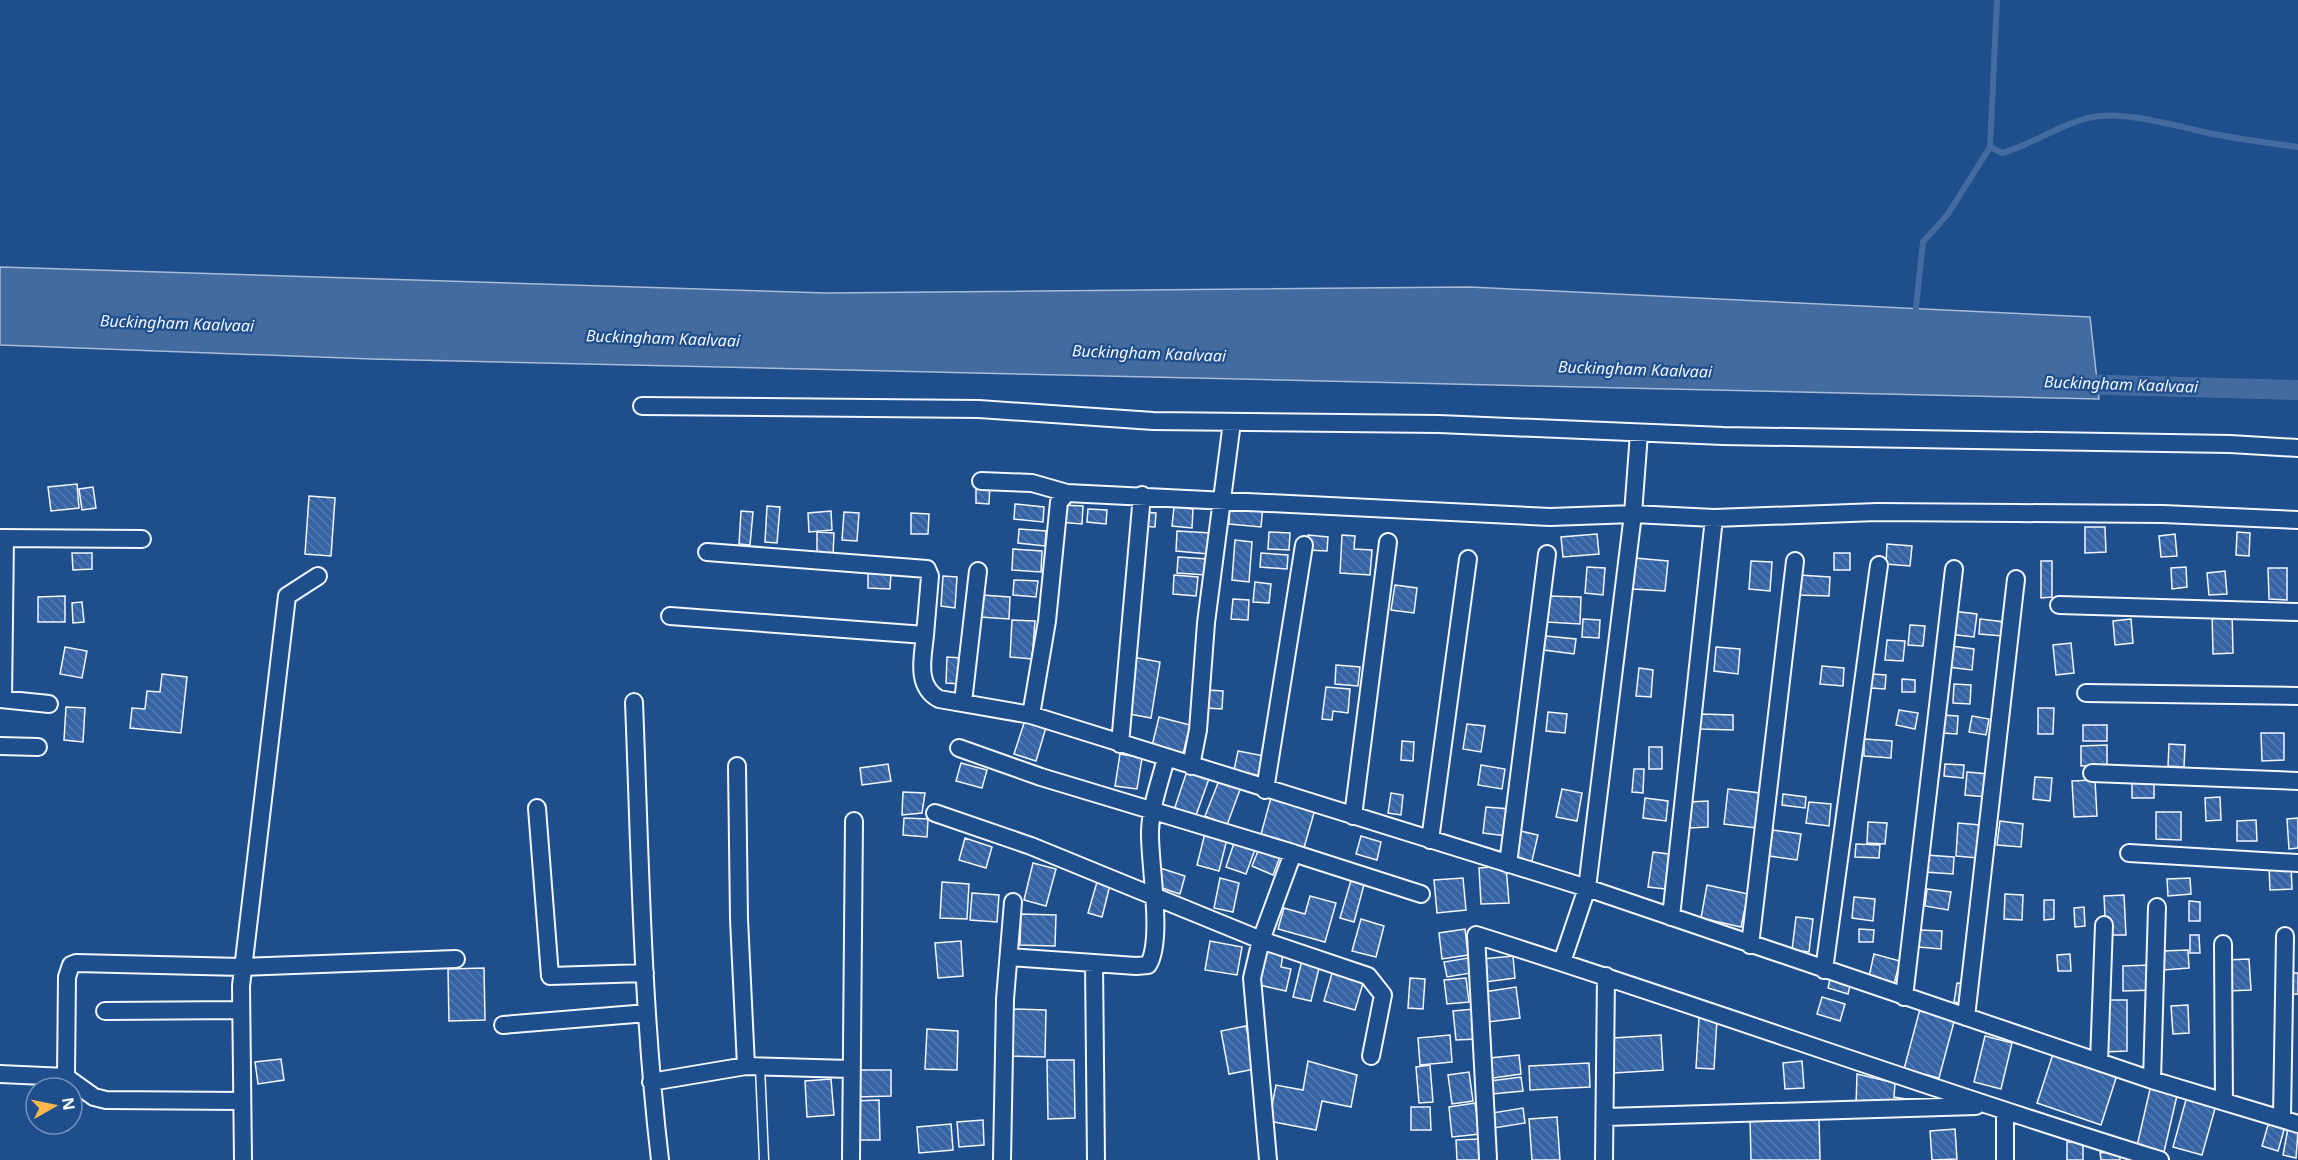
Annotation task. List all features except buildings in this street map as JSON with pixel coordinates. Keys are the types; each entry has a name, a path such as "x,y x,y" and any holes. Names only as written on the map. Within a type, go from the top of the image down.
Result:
{"street":[{"path":"642,406 980,409 1153,420 1439,424 1639,433 2298,448"},
{"path":"1191,766 1198,730 1206,622 1232,422"},
{"path":"1562,962 1587,888 1633,514 1639,433"},
{"path":"981,481 1032,483 1067,493 1550,517 1633,514 1714,518 1877,513 2015,513 2163,514 2298,520"},
{"path":"1031,715 1047,621 1059,502 1067,493"},
{"path":"1120,744 1142,495"},
{"path":"1671,917 1714,518"},
{"path":"49,704 1,699 2,538 142,539"},
{"path":"1353,816 1388,542"},
{"path":"1265,790 1304,546"},
{"path":"707,552 927,569 930,576 922,670 926,688 939,699 1031,715 1265,790 1587,888 2152,1080 2290,1121 2285,936"},
{"path":"1508,864 1547,554"},
{"path":"1430,840 1468,559"},
{"path":"1750,945 1796,561"},
{"path":"1824,970 1880,564"},
{"path":"1904,997 1954,569"},
{"path":"963,702 978,571"},
{"path":"243,1160 242,967 287,596 318,576"},
{"path":"1966,1017 2016,579"},
{"path":"2059,605 2298,612"},
{"path":"670,616 925,635"},
{"path":"2086,693 2298,696"},
{"path":"634,702 647,1013 651,1083 660,1160"},
{"path":"0,746 38,747"},
{"path":"959,748 1041,777 1152,809 1421,894"},
{"path":"1009,957 1148,964 1155,947 1154,894 1151,872 1152,809 1166,758"},
{"path":"737,766 739,919 753,1066"},
{"path":"2092,773 2298,781"},
{"path":"537,808 550,976 645,973"},
{"path":"935,813 1031,846 1154,894 1261,940 1368,976 1378,985 1383,995 1371,1056"},
{"path":"851,1160 849,1069 854,821"},
{"path":"1268,1160 1252,978 1261,940 1293,853"},
{"path":"2129,853 2298,862"},
{"path":"1002,1160 1005,999 1013,902"},
{"path":"2152,1080 2157,907"},
{"path":"2099,1062 2104,925"},
{"path":"1488,1158 1476,935 1606,976 1986,1106 2160,1160"},
{"path":"2223,944 2224,1102"},
{"path":"66,1076 67,977 71,965 242,967 456,959"},
{"path":"1094,963 1096,1160"},
{"path":"1604,1160 1606,976"},
{"path":"105,1011 241,1010"},
{"path":"503,1025 647,1013"},
{"path":"651,1083 753,1066 849,1069"},
{"path":"0,1074 44,1076"},
{"path":"84,1090 94,1097 106,1100 241,1101"},
{"path":"1606,1117 1986,1106"},
{"path":"2005,1112 2005,1160"}],"lane":[{"path":"753,1066 764,1160"}],"water":[{"path":"0,267 826,293 1470,287 2090,317 2099,399 371,359 0,345"}],"waterway":[{"path":"1915,316 1923,242 1948,214 1990,147 1997,0"},
{"path":"1990,147 2002,153 2075,122 2100,116 2140,118 2219,135 2298,147"},
{"name":"Buckingham Kaalvaai","path":"2073,384 2298,390"}]}
